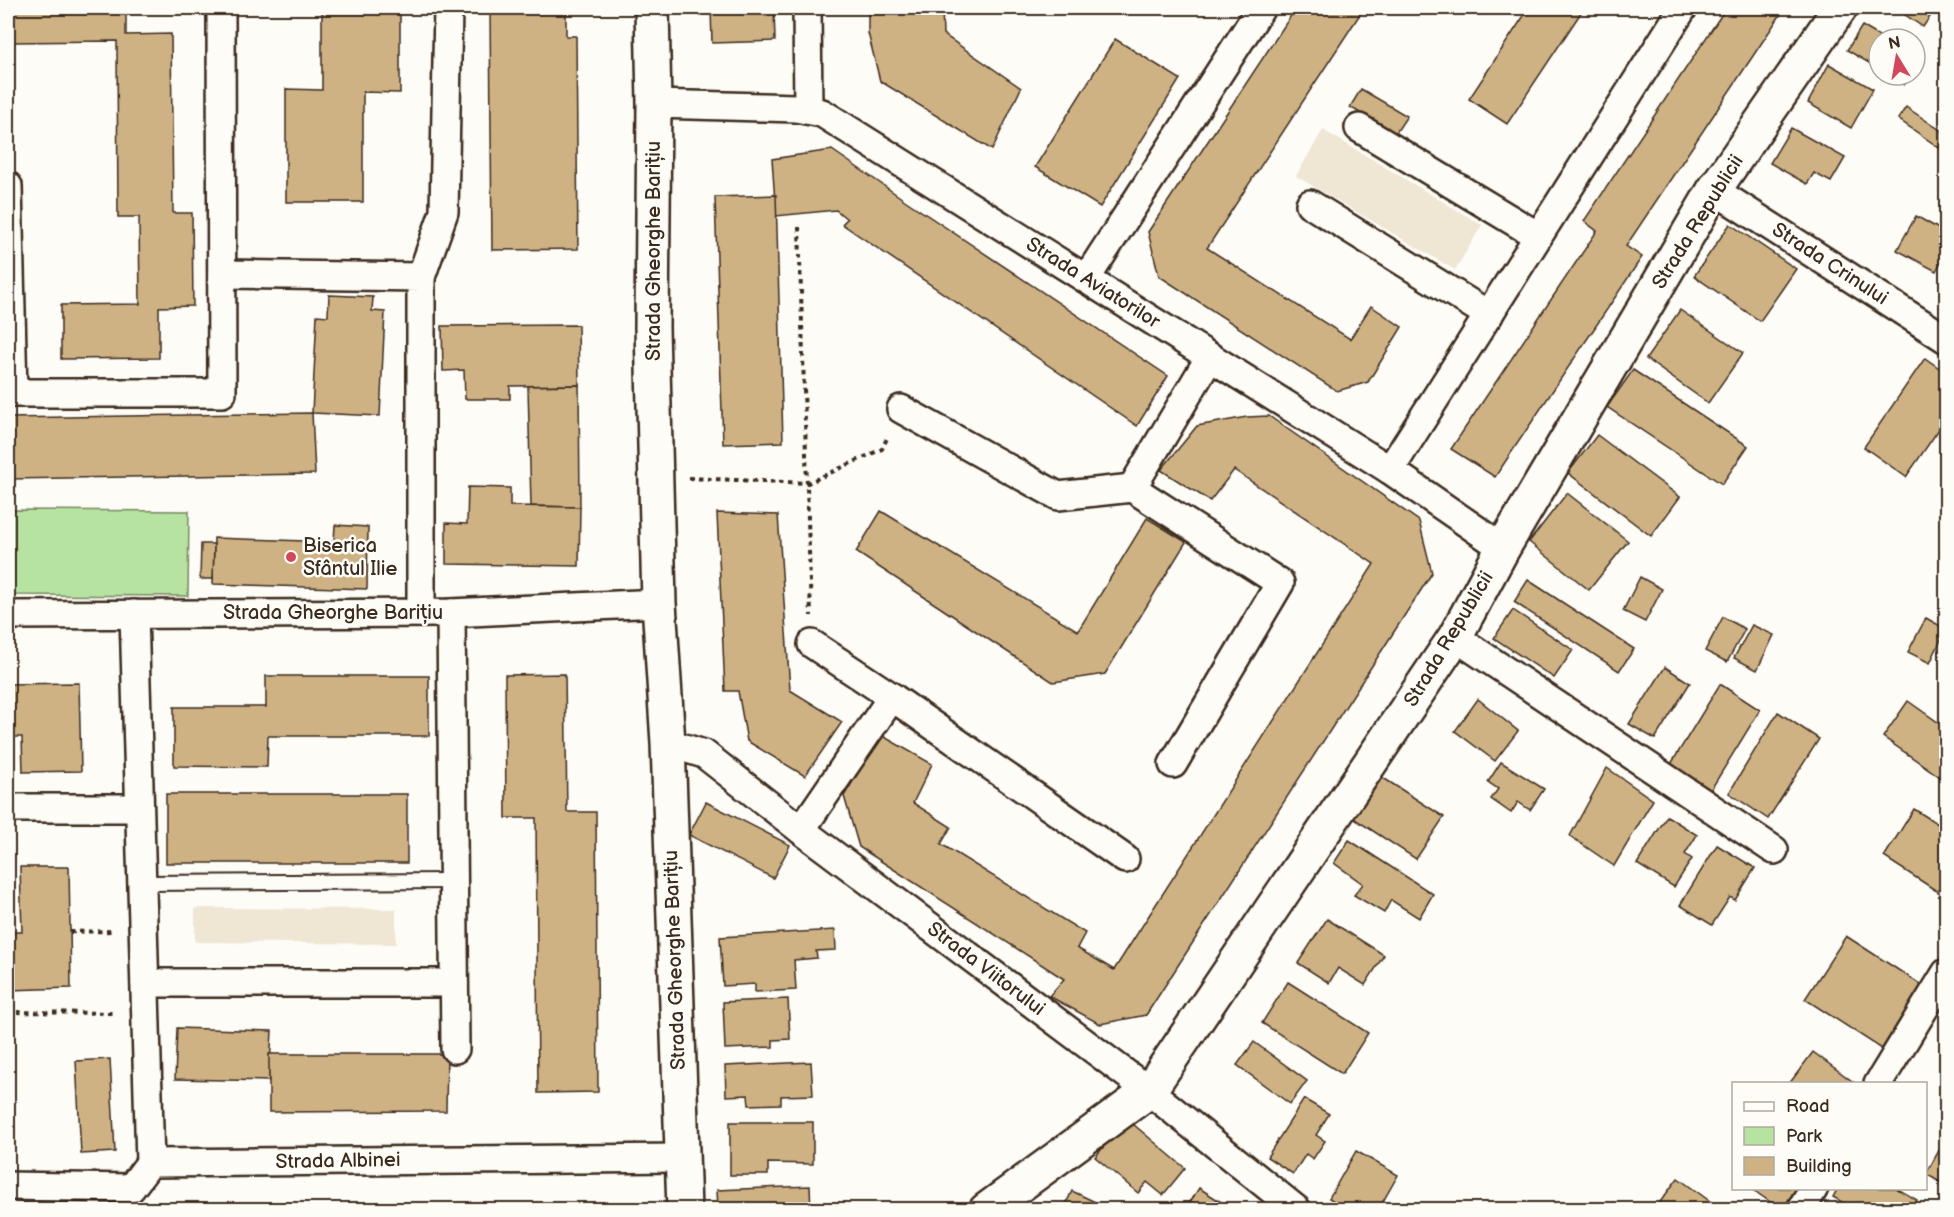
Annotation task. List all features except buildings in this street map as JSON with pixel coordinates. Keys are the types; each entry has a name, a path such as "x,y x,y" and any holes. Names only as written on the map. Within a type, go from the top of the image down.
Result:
{"street":[{"path":"8,186 10,393 222,393 220,8"},
{"path":"421,613 421,277 444,212 448,8"},
{"name":"Strada Gheorghe Barițiu","path":"652,8 654,104 652,327 659,603 668,743 684,1209"},
{"path":"807,8 808,110"},
{"path":"1086,279 1262,8"},
{"path":"1390,470 1683,8"},
{"name":"Strada Republicii","path":"986,1209 1149,1091 1455,637 1503,548 1714,190 1840,8"},
{"name":"Strada Aviatorilor","path":"654,104 796,108 822,113 1390,470 1503,548"},
{"path":"1359,128 1538,236"},
{"name":"Strada Crinului","path":"1714,190 1947,339"},
{"path":"1310,204 1489,315"},
{"path":"222,274 421,277"},
{"path":"1132,488 1210,357"},
{"path":"901,409 1058,496 1132,488 1280,583 1173,764"},
{"name":"Strada Gheorghe Barițiu","path":"8,615 451,613 659,603"},
{"path":"451,613 454,1049"},
{"path":"8,1186 131,1188 150,1163 134,614"},
{"path":"1455,637 1774,849"},
{"path":"812,644 1125,859"},
{"path":"801,830 892,697"},
{"name":"Strada Viitorului","path":"668,743 704,754 801,830 1149,1091 1297,1209"},
{"path":"8,808 140,808"},
{"path":"1879,1082 1947,973"},
{"path":"145,983 454,983"},
{"name":"Strada Albinei","path":"150,1163 681,1158"},
{"path":"1801,1209 1813,1190"}],"lane":[{"path":"142,883 453,881"}],"path":[{"path":"799,227 812,644"},
{"path":"656,476 808,483 882,449 901,409"},
{"path":"70,932 143,930"},
{"path":"8,1012 146,1013"}],"shaded area":[{"path":"1323,130 1482,225 1455,270 1296,176"},
{"path":"195,908 396,909 396,944 195,942"}],"green space":[{"path":"8,510 189,511 188,596 8,595"}],"place":[{"name":"Biserica Sfântul Ilie","path":"291,557"}]}
